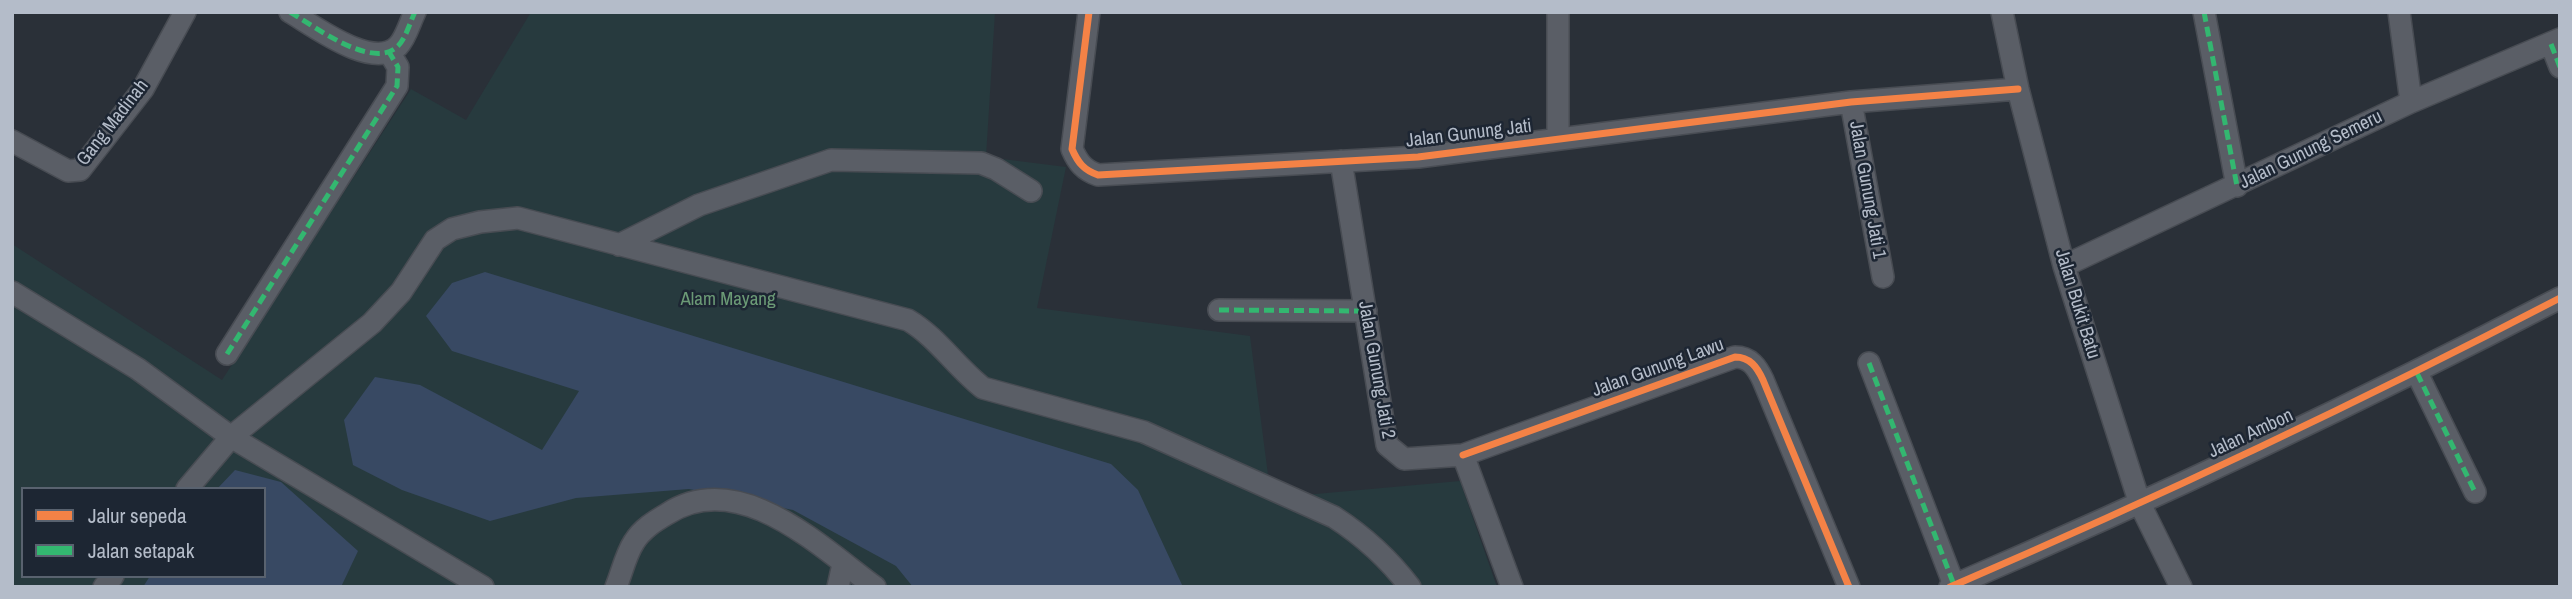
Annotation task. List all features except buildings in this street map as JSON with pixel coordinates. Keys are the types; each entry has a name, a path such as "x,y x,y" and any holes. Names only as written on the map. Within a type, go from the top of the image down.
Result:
{"street":[{"name":"Gang Madinah","path":"12,141 68,171 80,170 143,89 185,12"},
{"path":"290,12 361,52 376,54 389,52 399,45 415,12"},
{"name":"Jalan Gunung Jati","path":"1089,12 1072,149 1077,161 1086,171 1098,175 1418,157 1851,102 2018,89"},
{"name":"Jalan Bukit Batu","path":"2002,12 2018,89 2064,266 2140,504 2181,587"},
{"path":"2204,12 2237,186"},
{"path":"2399,12 2411,102"},
{"path":"1558,13 1558,139"},
{"path":"2556,41 2560,67"},
{"name":"Jalan Gunung Semeru","path":"2064,266 2411,102 2556,41"},
{"path":"227,354 397,86 398,67 389,52"},
{"name":"Jalan Gunung Jati 1","path":"1851,102 1883,277"},
{"path":"619,244 699,205 831,160 981,163 1031,191"},
{"name":"Jalan Gunung Jati 2","path":"1341,161 1387,444 1404,459 1463,455"},
{"path":"189,487 231,437 372,323 401,292 427,248 452,229 480,222 519,218 908,320 923,329 983,388 1144,432 1334,517 1363,536 1390,560 1410,587"},
{"path":"12,292 138,369 231,437 445,578 483,587"},
{"name":"Jalan Ambon","path":"1952,586 2140,504 2417,373 2560,298"},
{"path":"1219,310 1366,310"},
{"name":"Jalan Gunung Lawu","path":"1463,455 1735,357 1743,357 1756,367 1763,380 1849,587"},
{"path":"1868,363 1952,586"},
{"path":"2417,373 2475,492"},
{"path":"1463,455 1512,587"},
{"path":"616,587 633,543 642,532 682,504 695,500 743,504 772,512 875,587"},
{"path":"838,587 843,564"}],"green space":[{"name":"Alam Mayang","path":"531,12 995,12 986,157 1066,167 1037,308 1250,336 1271,498 1460,481 1497,587 12,587 12,244 222,380 411,89 466,120"}],"water":[{"path":"485,272 1111,464 1138,490 1183,587 913,587 896,566 793,510 689,489 576,498 490,521 402,490 353,465 344,420 375,377 420,385 542,450 579,391 452,351 426,316 452,283"},
{"path":"235,470 281,482 358,551 341,587 143,587 149,578 266,578 266,487 219,487"}],"marked path":[{"path":"290,12 344,44 374,53 387,52 398,46 415,12"},
{"path":"2204,12 2237,186"},
{"path":"2551,44 2560,67"},
{"path":"227,354 397,86 398,67 389,52"},
{"path":"1219,310 1366,311"},
{"path":"1869,363 1954,585"},
{"path":"2417,373 2475,492"}],"cycle path":[{"path":"1089,12 1072,149 1082,165 1098,175 1418,157 1851,102 2018,89"},
{"path":"1950,587 2258,448 2560,298"},
{"path":"1463,455 1735,357 1745,359 1755,367 1763,380 1849,587"}]}
